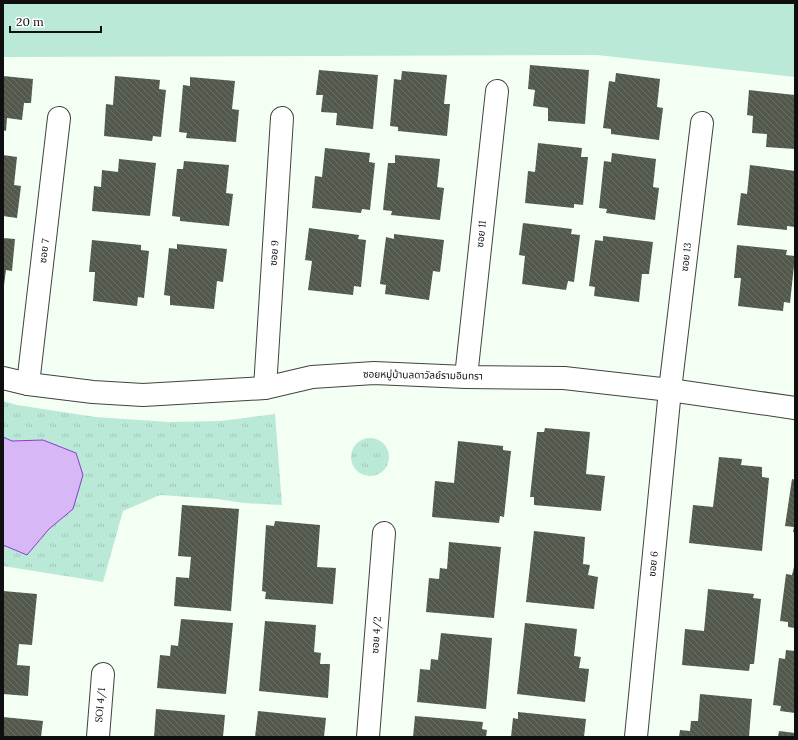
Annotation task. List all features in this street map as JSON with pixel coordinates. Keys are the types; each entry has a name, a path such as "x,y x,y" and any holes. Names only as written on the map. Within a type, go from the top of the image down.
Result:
{"street":[{"name":"ซอย 11","path":"466,376 497,91"},
{"name":"ซอย 7","path":"28,384 59,118"},
{"name":"ซอย 9","path":"265,388 282,118"},
{"name":"ซอย 13","path":"670,390 702,123"},
{"name":"ซอยหมู่บ้านลดาวัลย์รามอินทรา","path":"3,378 28,384 93,392 143,394 265,388 312,377 374,373 564,378 670,390 795,408"},
{"name":"ซอย 6","path":"636,737 670,390"},
{"name":"ซอย 4/2","path":"368,737 384,533"},
{"name":"SOI 4/1","path":"98,737 103,674"}],"green space":[{"path":"3,3 795,3 795,77 597,55 3,57"},
{"path":"3,401 17,405 95,417 169,422 220,421 275,414 282,505 160,495 123,511 103,582 3,566"},
{"path":"366,438 374,438 384,443 388,450 388,464 384,471 374,476 366,476 356,471 354,468 351,461 351,453 356,443 359,441"}],"shaded area":[{"path":"3,437 12,441 43,440 76,453 83,475 73,509 49,529 27,555 3,545"}],"building":[{"path":"530,65 589,70 585,124 548,121 548,108 533,106 535,90 528,89"},
{"path":"319,70 378,75 373,129 336,125 337,113 321,112 323,95 316,95"},
{"path":"402,71 447,75 444,104 450,104 447,136 398,131 398,127 390,126 394,79 401,80"},
{"path":"616,73 660,79 657,107 663,108 659,140 611,134 611,129 603,128 609,81 615,82"},
{"path":"3,76 33,79 31,103 24,103 22,120 7,118 6,131 3,130"},
{"path":"115,76 160,80 159,89 166,90 161,137 153,136 152,141 104,136 106,104 113,105"},
{"path":"190,77 235,81 232,109 239,110 236,142 186,138 187,133 179,132 183,85 190,86"},
{"path":"749,90 795,95 795,149 766,147 767,134 752,133 753,116 747,115"},
{"path":"538,143 582,148 581,157 588,157 583,205 574,204 574,208 525,203 528,171 535,172"},
{"path":"325,148 370,153 369,162 375,163 370,210 362,209 361,213 312,208 315,176 322,177"},
{"path":"612,153 656,159 653,187 659,188 655,220 606,213 607,209 599,208 604,161 611,162"},
{"path":"3,155 17,157 14,185 21,186 17,218 3,216"},
{"path":"395,155 440,159 437,187 444,188 440,220 391,215 392,211 383,210 388,163 395,163"},
{"path":"119,159 156,163 150,216 92,211 94,186 101,187 102,170 118,172"},
{"path":"184,161 229,165 226,193 233,194 229,226 180,221 180,217 172,216 177,169 183,169"},
{"path":"750,165 795,171 795,227 787,226 787,230 737,225 741,193 747,194"},
{"path":"523,223 572,229 571,234 580,235 574,282 568,281 566,290 522,284 525,256 519,255"},
{"path":"309,228 359,235 358,239 366,240 361,287 354,286 353,295 308,290 312,261 305,260"},
{"path":"394,234 444,240 440,272 433,271 429,300 385,294 386,285 380,284 386,237 394,239"},
{"path":"603,236 653,242 649,274 642,274 639,302 594,296 595,287 589,286 595,240 603,241"},
{"path":"3,238 15,239 12,271 6,270 4,285 3,285"},
{"path":"92,240 141,245 141,250 149,251 144,298 138,297 137,306 93,301 95,272 89,272"},
{"path":"177,244 227,249 223,282 217,281 214,309 170,305 170,296 164,295 169,248 177,249"},
{"path":"737,245 787,250 786,255 795,256 790,303 784,302 783,311 738,306 741,278 734,278"},
{"path":"545,428 590,432 586,474 605,476 601,511 534,505 534,497 530,497 537,432 544,432"},
{"path":"458,441 503,446 503,450 511,451 504,517 500,516 499,523 432,517 435,481 454,483"},
{"path":"719,457 742,459 741,465 762,467 762,477 769,478 762,551 689,543 693,505 713,507"},
{"path":"792,479 795,480 795,532 793,532 794,527 785,526"},
{"path":"182,505 239,509 231,611 174,606 176,577 189,578 191,557 178,556"},
{"path":"275,521 320,525 317,567 336,568 333,604 265,599 266,592 262,591 266,525 274,526"},
{"path":"534,531 585,537 583,564 590,565 588,575 598,577 594,609 526,602"},
{"path":"449,542 501,547 494,618 426,612 429,578 439,579 440,568 447,569"},
{"path":"794,567 795,628 788,627 788,622 780,621 786,574 792,575"},
{"path":"708,589 754,594 753,598 761,599 754,664 750,664 749,671 682,665 685,629 704,631"},
{"path":"3,591 37,594 32,645 19,644 17,665 30,666 28,696 3,694"},
{"path":"181,619 233,623 226,694 157,688 160,655 170,656 171,645 178,646"},
{"path":"265,621 316,625 314,652 321,653 320,664 330,664 328,698 259,691"},
{"path":"525,623 577,629 574,656 581,657 579,668 589,669 585,702 517,694"},
{"path":"441,633 492,638 486,709 417,702 420,669 430,670 431,659 438,660"},
{"path":"786,650 795,651 795,713 780,711 781,706 773,705 779,658 785,659"},
{"path":"700,694 752,699 749,737 679,737 680,730 690,731 691,721 698,721"},
{"path":"156,709 225,715 223,737 154,737"},
{"path":"258,711 326,718 324,737 255,737"},
{"path":"518,712 586,719 584,737 511,737 513,718 518,719"},
{"path":"415,716 483,722 482,729 487,730 486,737 413,737"},
{"path":"3,717 43,721 41,737 3,737"},
{"path":"779,731 795,733 795,737 778,737"}]}
